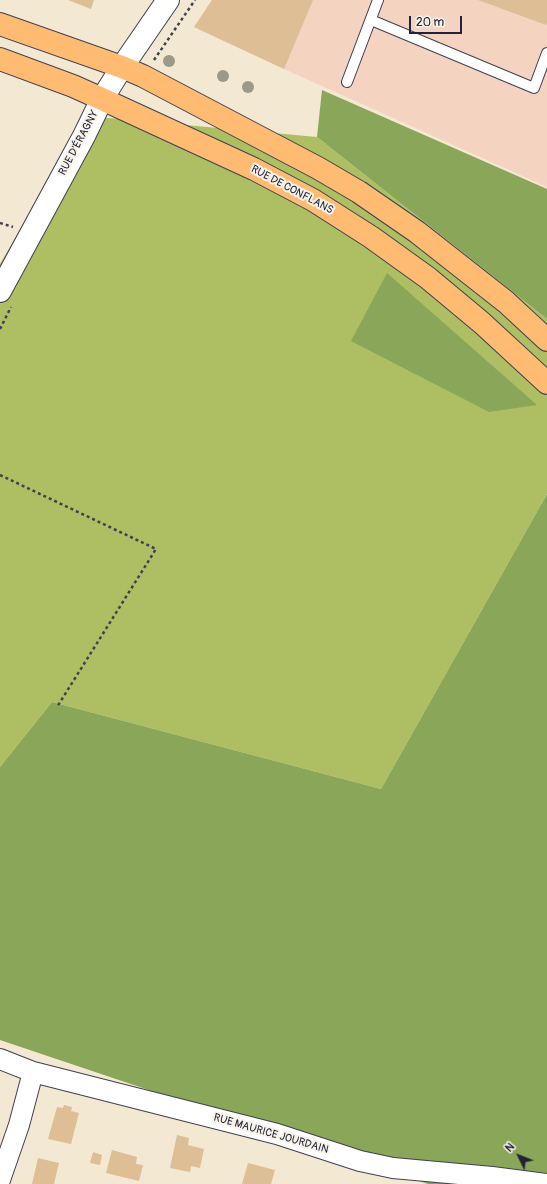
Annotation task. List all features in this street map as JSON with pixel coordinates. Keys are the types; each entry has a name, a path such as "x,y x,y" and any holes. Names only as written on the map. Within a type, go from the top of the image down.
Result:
{"main road":[{"path":"0,24 122,67 143,76 279,146 359,192 417,232 468,271 506,302 547,340"},
{"name":"RUE DE CONFLANS","path":"0,59 102,98 278,181 343,218 428,278 482,323 547,383"}],"street":[{"name":"RUE D'ÉRAGNY","path":"0,291 82,140 102,98 168,0"},
{"name":"RUE MAURICE JOURDAIN","path":"0,1059 33,1072 278,1134 360,1161 448,1179 546,1184"},
{"path":"0,1180 19,1125 33,1072"}],"lane":[{"path":"347,82 378,0"},
{"path":"371,20 534,88 547,53"}],"path":[{"path":"153,62 195,0"},
{"path":"0,475 156,549 57,707"}],"shaded area":[{"path":"212,0 547,0 547,187 194,27"}],"green space":[{"path":"322,90 547,189 547,319 317,137"},
{"path":"87,116 317,137 547,319 547,494 381,789 52,702 0,767 0,264"},
{"path":"387,273 537,405 489,412 351,341"},
{"path":"547,494 547,1184 428,1184 0,1040 0,767 52,702 381,789"}],"building":[{"path":"68,0 94,0 91,9"},
{"path":"212,0 313,0 284,69 194,27"},
{"path":"478,0 547,0 547,23 546,25"},
{"path":"64,1105 72,1107 71,1111 79,1113 71,1144 48,1139 57,1107 63,1108"},
{"path":"177,1135 189,1138 188,1145 204,1149 200,1168 191,1166 190,1172 170,1168"},
{"path":"112,1150 137,1157 136,1164 143,1165 139,1181 106,1173"},
{"path":"93,1152 102,1155 100,1165 90,1163"},
{"path":"38,1158 59,1163 54,1184 32,1184"},
{"path":"248,1163 275,1170 271,1184 242,1184"}]}
